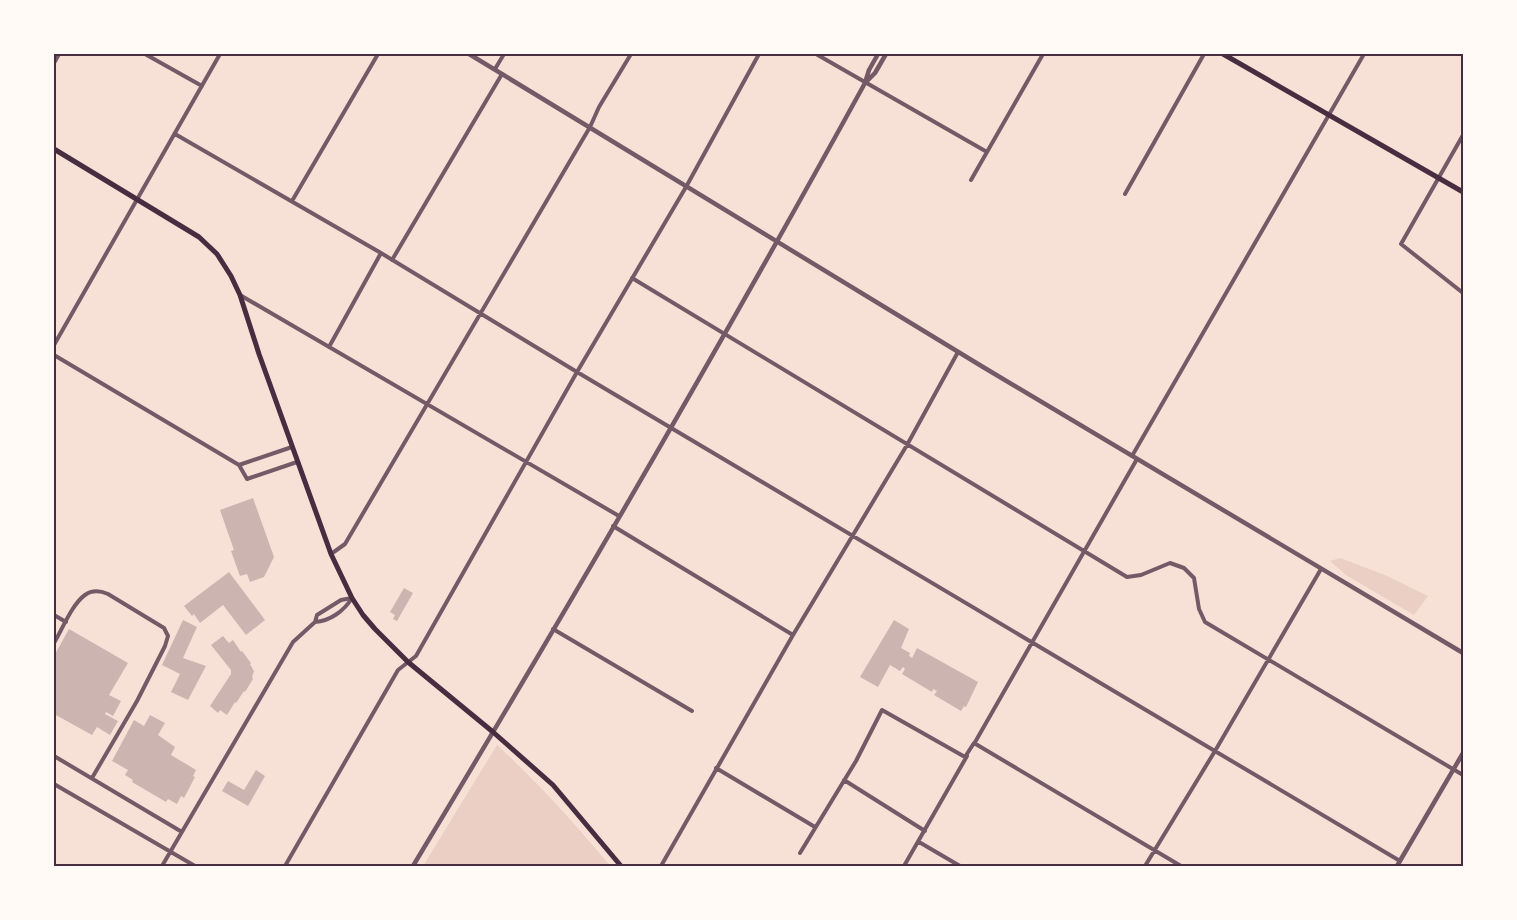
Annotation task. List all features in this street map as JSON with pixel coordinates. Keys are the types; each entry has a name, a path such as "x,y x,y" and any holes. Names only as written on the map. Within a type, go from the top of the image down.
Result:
{"main road":[{"path":"1223,54 1463,192"},
{"path":"54,150 199,237 217,254 232,276 240,295 331,554 352,598 375,629 408,662 494,732 553,785 621,866"}],"street":[{"path":"54,63 59,54"},
{"path":"145,54 202,86"},
{"path":"54,343 220,54"},
{"path":"292,201 378,54"},
{"path":"469,54 958,352 1463,653"},
{"path":"495,69 504,54"},
{"path":"331,554 345,544 631,54"},
{"path":"285,866 398,670 416,656 577,372 686,187 760,54"},
{"path":"816,54 987,152"},
{"path":"866,83 869,70 878,54"},
{"path":"413,866 494,732 725,334 866,83 875,74 886,54"},
{"path":"971,180 1043,54"},
{"path":"1125,194 1204,54"},
{"path":"1132,456 1364,54"},
{"path":"392,260 502,74"},
{"path":"175,134 381,253 577,372 1400,861"},
{"path":"1463,135 1400,244 1463,293"},
{"path":"329,348 381,253"},
{"path":"632,278 1127,577 1141,575 1170,563 1184,568 1194,578 1198,609 1205,622 1463,775"},
{"path":"240,295 619,516"},
{"path":"661,866 793,635 907,444 958,352"},
{"path":"54,355 239,465 247,479 298,462"},
{"path":"239,465 292,447"},
{"path":"904,866 1137,459"},
{"path":"613,526 793,635"},
{"path":"1145,866 1216,751 1321,569"},
{"path":"54,643 74,608 85,595 99,591 108,594 164,628 168,636 166,646 137,701 92,778"},
{"path":"315,622 324,621 346,608 352,598"},
{"path":"162,866 293,642 315,622 317,615 341,600 352,598"},
{"path":"54,615 66,622"},
{"path":"553,629 692,711"},
{"path":"800,853 844,780 882,710 965,757 974,743"},
{"path":"974,743 1181,866"},
{"path":"1396,866 1463,754"},
{"path":"54,756 182,832"},
{"path":"716,768 815,827"},
{"path":"844,780 925,831"},
{"path":"54,784 195,866"},
{"path":"919,842 960,866"}],"shaded area":[{"path":"1340,558 1385,575 1428,596 1414,615 1346,575 1330,561"},
{"path":"497,745 556,804 610,866 423,866"}],"building":[{"path":"253,498 274,557 264,577 250,582 247,574 240,576 231,551 234,550 220,510"},
{"path":"229,572 265,620 246,635 223,605 200,623 194,614 192,616 184,606"},
{"path":"404,588 413,593 397,621 393,619 395,615 390,612"},
{"path":"183,620 197,627 183,658 206,666 188,700 171,692 180,674 162,665"},
{"path":"894,620 909,629 901,648 910,653 909,656 912,658 917,648 978,682 966,707 964,706 961,711 934,695 937,691 933,689 932,692 902,674 905,669 903,667 900,671 890,665 878,687 860,677"},
{"path":"69,629 128,663 109,695 121,701 113,716 106,712 105,714 118,721 110,735 97,727 92,735 54,714 54,656"},
{"path":"223,636 229,643 233,640 251,663 254,671 253,679 227,715 220,710 218,713 210,706 231,674 231,670 211,645"},
{"path":"150,715 165,723 158,735 175,747 171,755 196,770 193,776 195,777 184,798 181,796 177,804 168,799 166,802 132,782 133,780 125,775 128,770 112,761 134,720 144,726"},
{"path":"256,770 265,776 248,806 222,791 228,781 244,790"}]}
